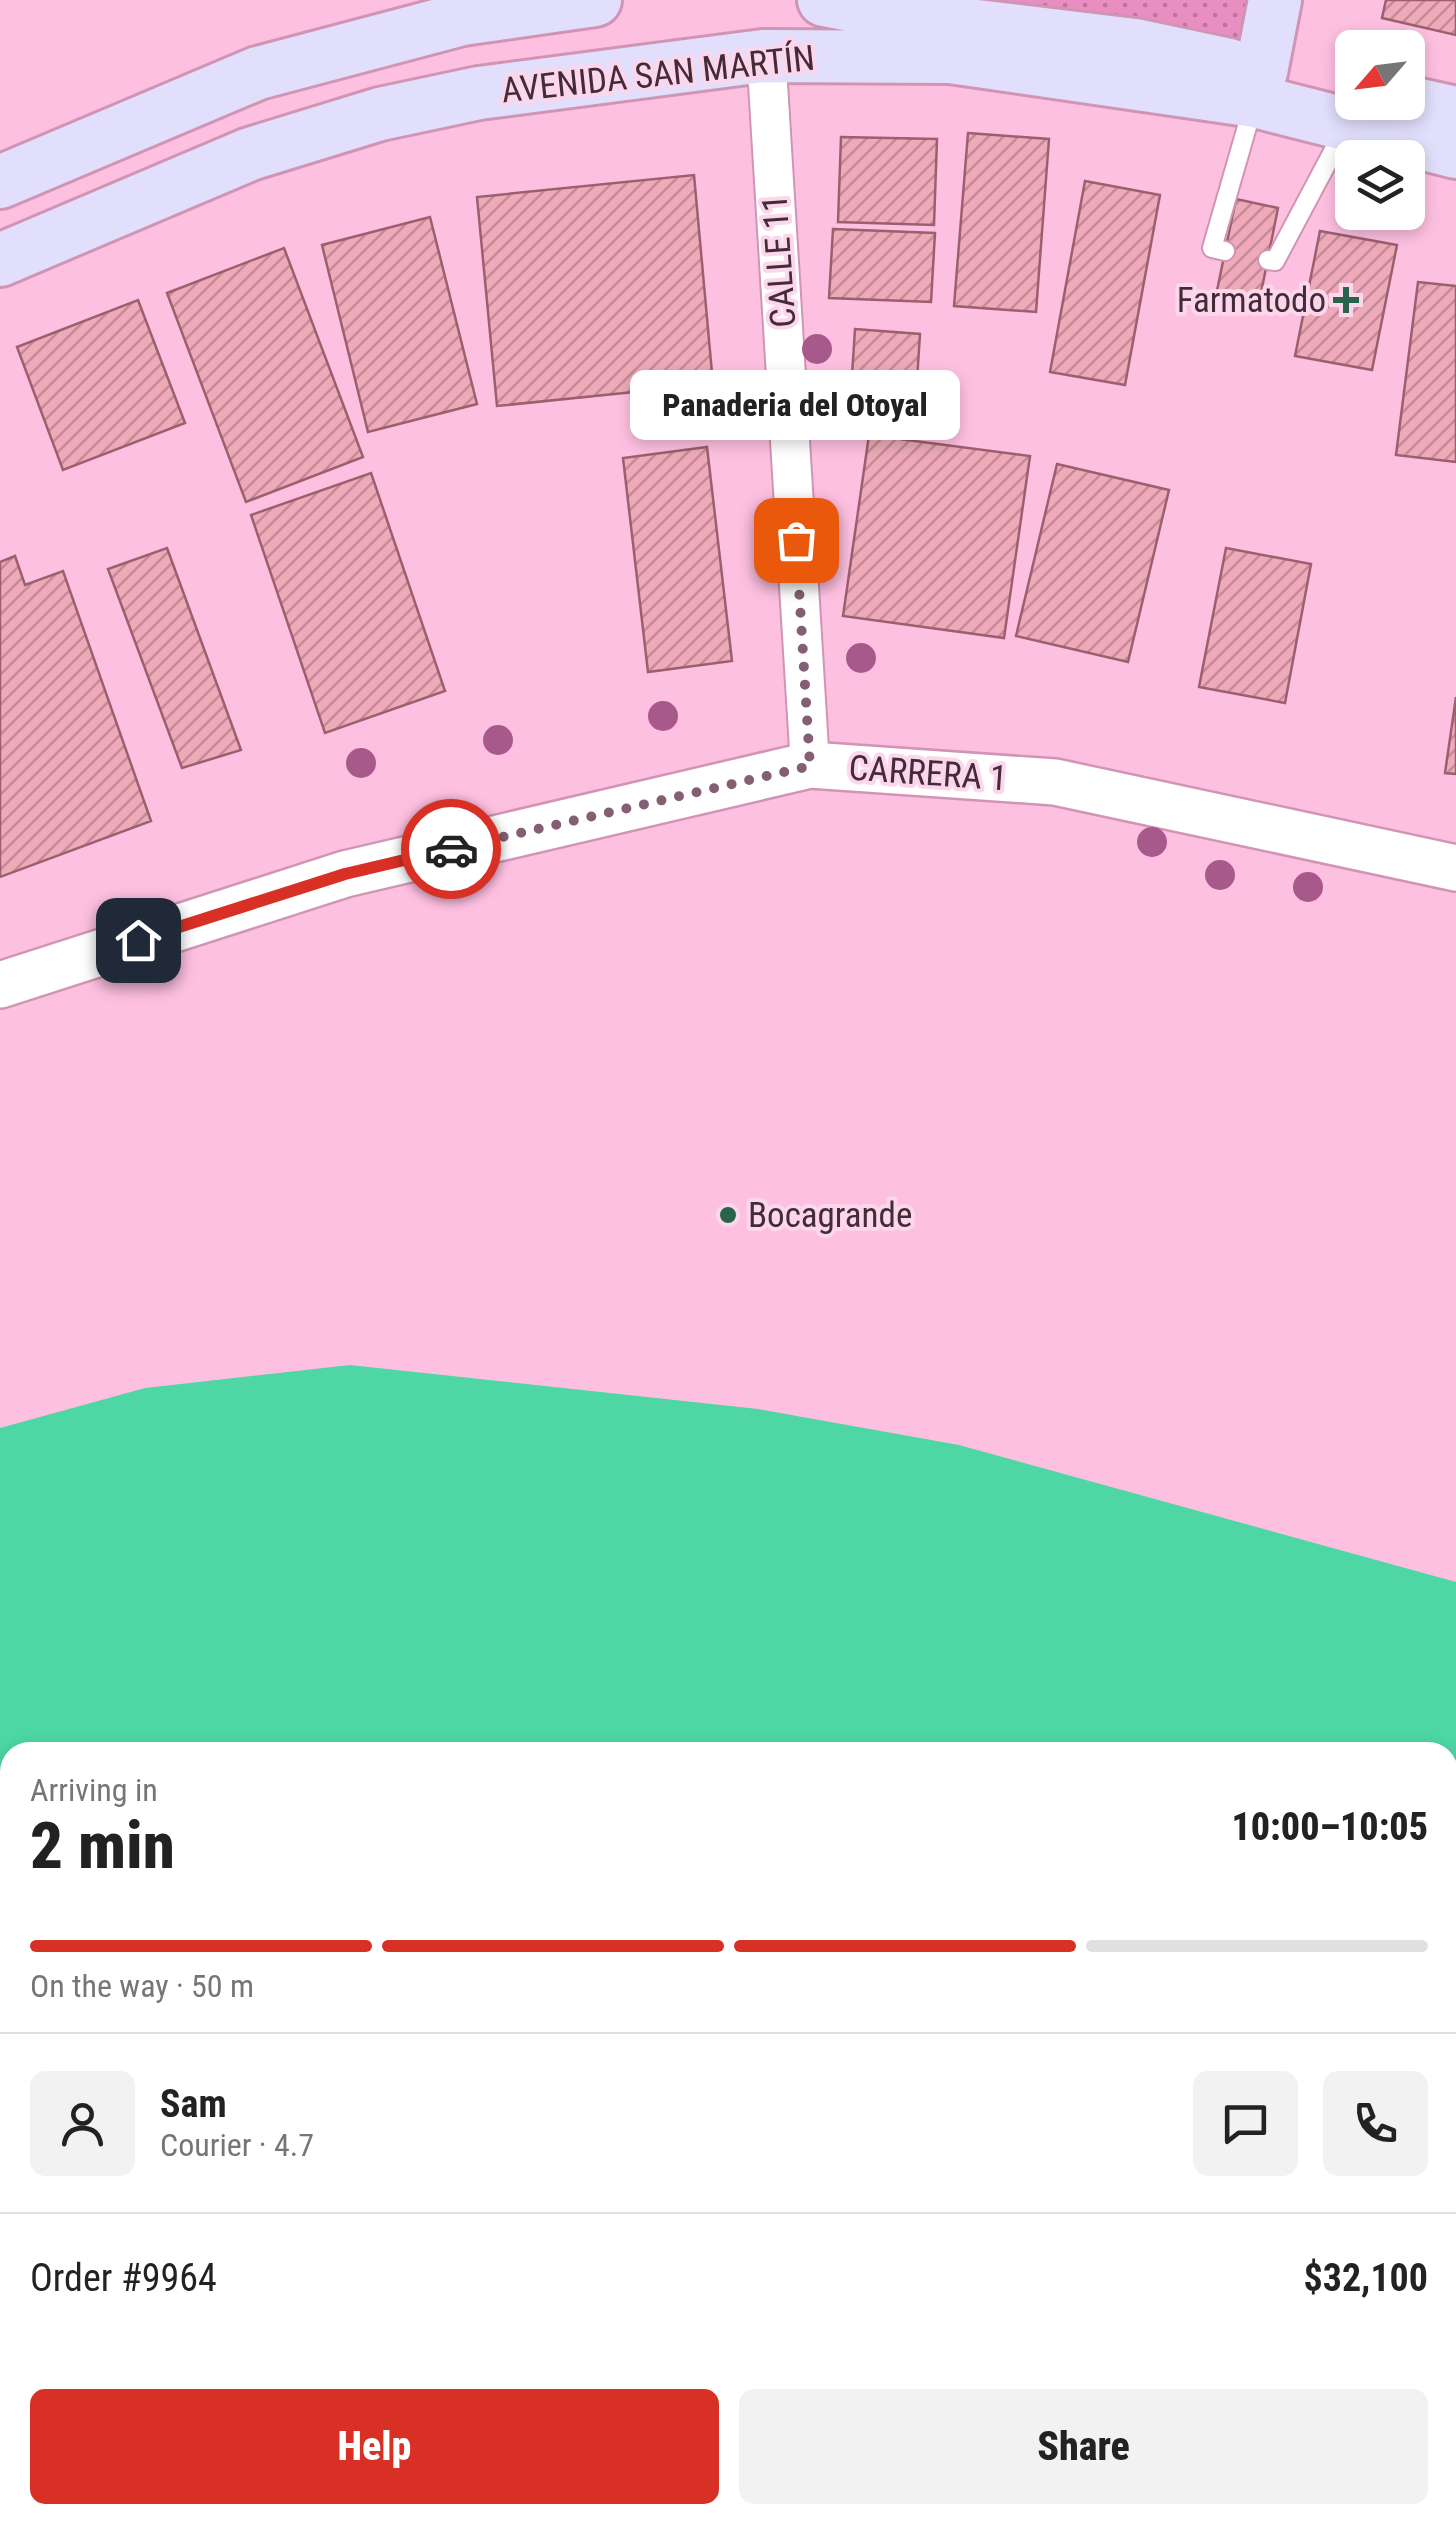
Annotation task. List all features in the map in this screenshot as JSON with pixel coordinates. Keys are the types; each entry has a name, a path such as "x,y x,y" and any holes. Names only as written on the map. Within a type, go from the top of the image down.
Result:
{"main road":[{"path":"0,182 258,73 462,19 595,0"},
{"name":"AVENIDA SAN MARTÍN","path":"824,0 935,21 1135,46 1258,87 1335,105"},
{"path":"1258,87 1276,0"},
{"name":"AVENIDA SAN MARTÍN","path":"0,260 250,154 380,114 480,93 763,56 950,58 1258,87"},
{"path":"1425,106 1456,113"},
{"name":"AVENIDA SAN MARTÍN","path":"1377,120 1456,152"}],"street":[{"name":"CALLE 11","path":"763,56 768,84 810,766"},
{"name":"CARRERA 1","path":"0,985 345,874 810,766 1055,782 1456,868"}],"lane":[{"path":"1225,251 1212,248 1258,87"},
{"path":"1268,260 1275,261 1345,120"}],"shaded area":[{"path":"945,0 1249,0 1238,44"},
{"path":"350,1365 758,1409 959,1445 1456,1582 1456,1742 0,1742 0,1428 145,1388"}],"building":[{"path":"1386,0 1456,0 1456,35 1382,18"},
{"path":"968,133 1049,139 1036,312 954,306"},
{"path":"841,137 937,139 934,225 838,222"},
{"path":"694,175 713,384 497,406 477,197"},
{"path":"1085,181 1160,195 1125,385 1050,372"},
{"path":"1236,199 1278,208 1258,308 1215,300"},
{"path":"430,217 477,404 368,432 322,245"},
{"path":"833,229 935,233 931,302 829,298"},
{"name":"Farmatodo","path":"1320,231 1397,245 1372,370 1295,356"},
{"path":"284,248 363,457 246,502 167,293"},
{"path":"1418,282 1456,286 1456,462 1396,455"},
{"path":"138,300 185,423 63,470 17,347"},
{"path":"855,329 920,334 915,411 850,406"},
{"path":"869,435 1030,456 1004,638 843,616"},
{"path":"707,447 732,661 648,672 623,458"},
{"path":"1057,464 1169,490 1128,662 1016,636"},
{"path":"371,473 445,691 325,733 251,515"},
{"path":"167,548 241,750 182,768 108,569"},
{"path":"1226,548 1311,564 1285,703 1199,687"},
{"path":"15,556 25,585 63,571 151,821 0,877 0,562"},
{"path":"1456,697 1456,774 1445,773"}],"way so far":[{"path":"451,849 810,766 796,540"}],"place":[{"name":"Farmatodo","path":"1346,300"},
{"name":"Panaderia del Otoyal","path":"796,540"},
{"name":"Bocagrande","path":"728,1215"}],"route":[{"path":"138,940 345,874 451,849"}]}
